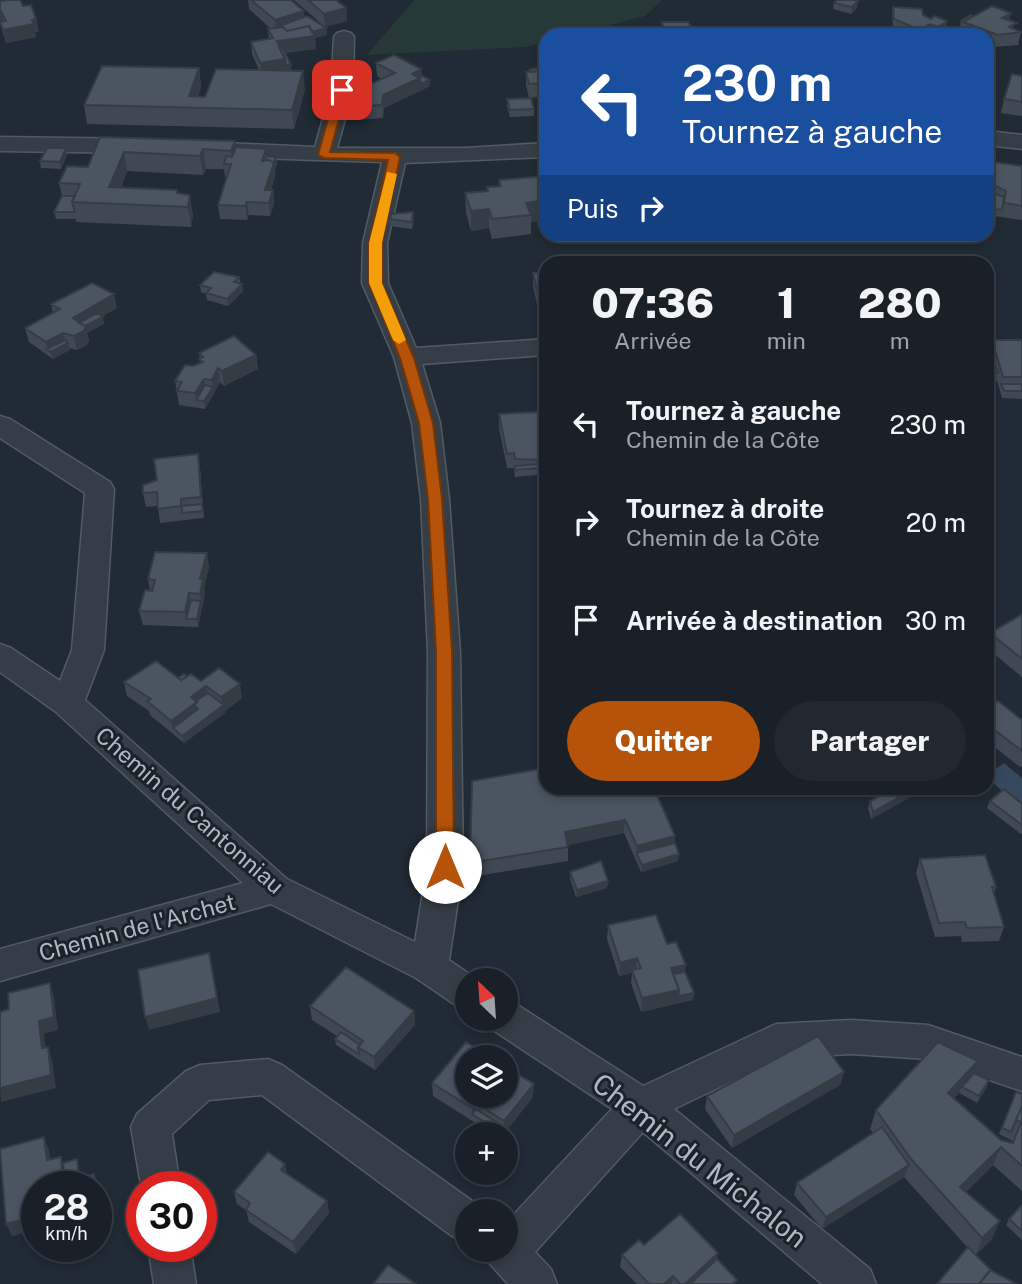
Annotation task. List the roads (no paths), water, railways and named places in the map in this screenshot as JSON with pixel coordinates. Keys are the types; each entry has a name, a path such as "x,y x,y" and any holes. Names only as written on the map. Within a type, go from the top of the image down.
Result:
{"street":[{"path":"324,155 342,90 344,37"},
{"path":"994,139 1022,142"},
{"path":"0,144 158,147"},
{"path":"198,148 395,157 499,155 539,151"},
{"path":"395,157 376,243 375,283 407,358 426,423 435,499 444,652 445,867 429,967 455,985"},
{"path":"407,358 539,348"},
{"path":"0,425 100,489 88,650 68,703"},
{"name":"Chemin du Cantonniau","path":"0,656 68,703 274,889 429,967"},
{"name":"Chemin de l'Archet","path":"0,965 274,889"},
{"name":"Chemin du Michalon","path":"518,1026 641,1106 855,1284"},
{"path":"518,1238 641,1106 776,1041 851,1037 928,1042 1022,1074"},
{"path":"158,1171 151,1128 200,1083 268,1077 455,1213"},
{"path":"172,1262 175,1284"},
{"path":"517,1262 536,1284"}],"water":[{"path":"1004,763 1022,778 1022,807 994,784 994,770"}]}
